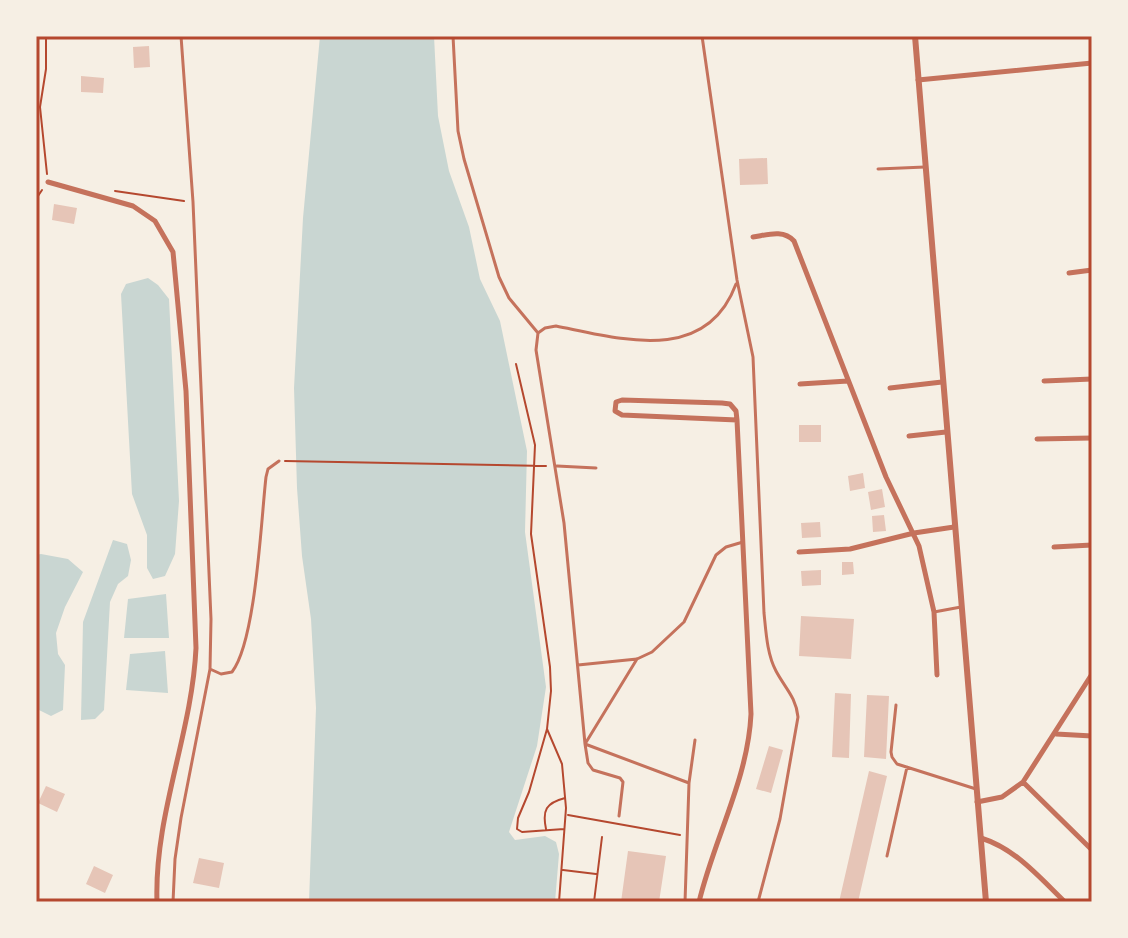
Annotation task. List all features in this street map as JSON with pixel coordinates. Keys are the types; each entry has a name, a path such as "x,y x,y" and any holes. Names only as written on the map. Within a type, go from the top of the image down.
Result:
{"street":[{"path":"915,36 986,902"},
{"path":"918,80 1092,63"},
{"path":"48,182 133,206 155,221 173,252 186,391 196,648 194,677 159,845 157,902"},
{"path":"753,237 779,233 788,235 794,241 886,477 914,533 925,565 934,612 937,675"},
{"path":"1069,273 1092,270"},
{"path":"1044,381 1092,379"},
{"path":"800,384 848,381"},
{"path":"890,388 942,382"},
{"path":"699,902 709,863 737,785 751,727 737,420 734,408 722,403 622,400 616,402 614,407 622,415 737,420"},
{"path":"909,436 946,432"},
{"path":"1037,439 1092,438"},
{"path":"799,552 850,549 914,533 954,527"},
{"path":"1054,547 1092,545"},
{"path":"977,802 1002,797 1023,782 1092,674"},
{"path":"1056,734 1092,736"},
{"path":"1023,782 1092,850"},
{"path":"981,838 1004,846 1017,856 1062,901"}],"lane":[{"path":"173,902 179,831 210,669 211,619 193,202 181,36"},
{"path":"453,36 458,131 464,159 499,277 509,298 538,333 536,350 557,466 588,763 593,770 620,778 623,782 619,816"},
{"path":"702,36 737,280 753,357 764,613 775,670 796,702 798,717 780,819 758,902"},
{"path":"878,169 925,167"},
{"path":"538,333 556,326 641,340 686,337 705,329 718,316 737,280"},
{"path":"210,669 221,674 232,672 239,663 249,623 266,477 268,469 279,461"},
{"path":"557,466 596,468"},
{"path":"577,665 637,659 652,652 684,622 716,555 726,547 743,542"},
{"path":"934,612 961,607"},
{"path":"585,744 637,659"},
{"path":"896,705 892,757 897,764 976,789"},
{"path":"685,902 689,783 695,740"},
{"path":"585,744 689,783"},
{"path":"887,856 907,767"}],"path":[{"path":"36,199 48,182 40,107 46,69 46,36"},
{"path":"106,190 193,202"},
{"path":"516,364 535,445 531,534 551,691 547,729 529,792 516,824 522,832 565,829"},
{"path":"279,461 557,466"},
{"path":"547,729 562,764 565,798 559,902"},
{"path":"546,830 544,817 547,807 565,798"},
{"path":"566,815 689,836"},
{"path":"594,902 602,837"},
{"path":"562,870 598,874"}],"shaded area":[{"path":"320,36 434,36 438,116 449,171 469,227 480,279 500,321 527,451 525,532 546,687 537,746 509,832 515,840 545,836 556,842 559,854 555,902 309,902 316,708 311,619 297,488 294,388 303,218"},
{"path":"148,278 169,299 179,501 175,554 165,576 153,579 147,568 147,535 132,494 121,294 126,284"},
{"path":"113,540 127,544 131,560 128,576 118,584 110,602 104,710 95,719 81,720 83,622"},
{"path":"36,555 68,559 83,572 56,633 58,654 65,665 63,710 51,716 37,709 36,705"},
{"path":"166,594 169,638 124,638 128,599"},
{"path":"165,651 168,693 126,690 130,654"}],"building":[{"path":"149,46 150,67 134,68 133,47"},
{"path":"81,76 104,78 103,93 81,92"},
{"path":"767,158 768,184 740,185 739,159"},
{"path":"54,204 77,208 74,224 52,220"},
{"path":"799,425 821,425 821,442 799,442"},
{"path":"863,473 865,488 850,491 848,476"},
{"path":"882,489 885,507 871,510 868,492"},
{"path":"884,515 886,531 873,532 872,516"},
{"path":"820,522 821,537 802,538 801,523"},
{"path":"842,562 853,562 854,574 842,575"},
{"path":"821,570 821,585 802,586 801,571"},
{"path":"801,616 854,619 851,659 799,656"},
{"path":"835,693 851,694 849,758 832,757"},
{"path":"867,695 889,696 886,759 864,757"},
{"path":"769,746 783,750 771,793 756,789"},
{"path":"869,771 887,776 858,902 839,902"},
{"path":"46,786 65,794 57,812 38,803"},
{"path":"628,851 666,856 659,902 621,902"},
{"path":"199,858 224,863 219,888 193,883"},
{"path":"94,866 113,875 105,893 86,884"}]}
